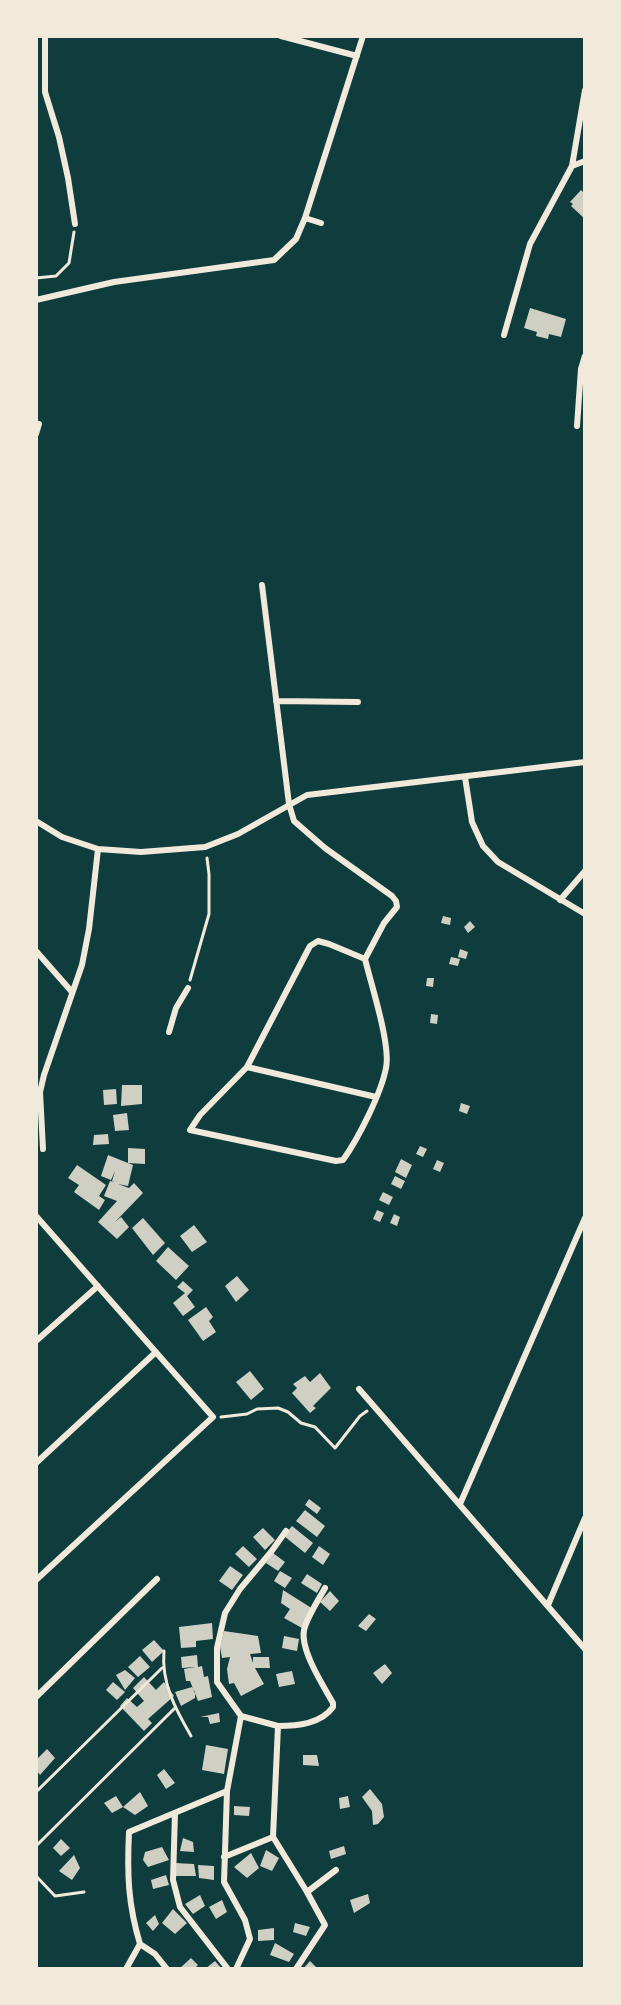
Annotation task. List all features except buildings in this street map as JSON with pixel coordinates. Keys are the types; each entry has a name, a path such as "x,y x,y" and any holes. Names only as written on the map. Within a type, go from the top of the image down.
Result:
{"street":[{"path":"45,36 45,92 66,167 75,224"},
{"path":"281,36 357,56"},
{"path":"36,300 114,282 274,260 296,239 305,218 363,36"},
{"path":"504,335 530,244 572,166 585,90"},
{"path":"572,166 585,162"},
{"path":"305,218 321,223"},
{"path":"577,426 581,369 585,356"},
{"path":"36,434 38,424"},
{"path":"262,585 289,804 294,821 325,848 396,901 397,908 384,923 364,959 384,1039 386,1067 376,1097 352,1147 343,1160 336,1161 190,1130 200,1115 247,1067 310,946 318,941 364,959"},
{"path":"276,701 358,702"},
{"path":"36,821 62,837 98,849 141,852 205,847 238,834 307,795 585,762"},
{"path":"465,777 472,822 483,846 498,862 585,914"},
{"path":"43,1149 38,1090 82,965 89,929 98,849"},
{"path":"560,900 585,871"},
{"path":"36,951 72,992"},
{"path":"169,1032 177,1008 188,988"},
{"path":"247,1067 376,1097"},
{"path":"460,1504 585,1218"},
{"path":"36,1580 213,1418 37,1220"},
{"path":"36,1341 98,1286"},
{"path":"36,1463 156,1352"},
{"path":"359,1389 585,1649"},
{"path":"548,1605 585,1518"},
{"path":"286,1531 272,1552 240,1589 225,1613 217,1648 217,1682 241,1716 278,1726 294,1726 321,1718 333,1707 310,1659 305,1644 304,1630 325,1588"},
{"path":"36,1697 157,1579"},
{"path":"236,1969 250,1939 245,1920 224,1882 224,1857 227,1791 241,1716"},
{"path":"278,1726 273,1837 325,1925 296,1969"},
{"path":"167,1969 155,1954 140,1944 132,1920 127,1877 129,1832 227,1791"},
{"path":"176,1813 173,1880 180,1907 228,1969"},
{"path":"224,1857 273,1837"},
{"path":"307,1892 336,1870"},
{"path":"126,1969 140,1944"}],"path":[{"path":"36,278 56,276 69,262 75,224"},
{"path":"188,988 209,914 210,874 205,847"},
{"path":"213,1418 278,1407 288,1412 301,1424 315,1428 335,1448 360,1416 374,1406"},
{"path":"164,1652 162,1668 175,1708 191,1736"},
{"path":"36,1792 162,1668"},
{"path":"36,1846 175,1708"},
{"path":"36,1876 55,1896 84,1892"}]}
